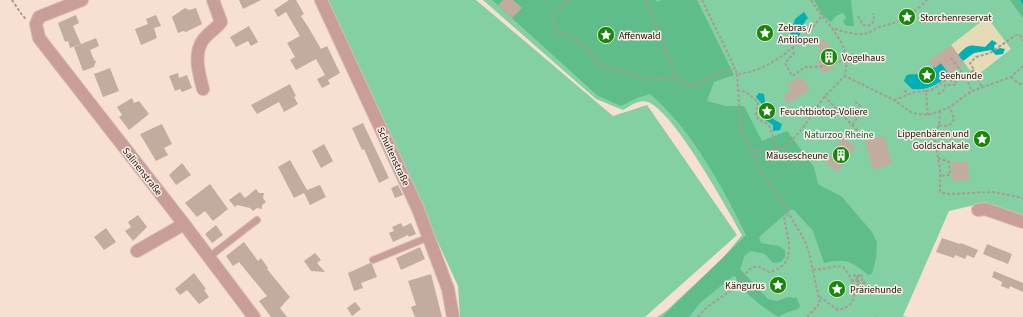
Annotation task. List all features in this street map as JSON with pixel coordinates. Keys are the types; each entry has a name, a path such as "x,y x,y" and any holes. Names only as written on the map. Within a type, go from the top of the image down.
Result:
{"street":[{"path":"36,24 42,16 82,0"},
{"path":"203,89 197,68 200,48 203,39 216,30 221,22 213,0"},
{"name":"Schultenstraße","path":"321,0 418,209 448,289 453,317"},
{"name":"Salinenstraße","path":"36,24 39,38 184,224 254,317"},
{"path":"978,210 984,209 1023,222"},
{"path":"137,251 184,224"}],"lane":[{"path":"209,257 257,220"},
{"path":"373,260 429,237"}],"path":[{"path":"12,0 26,19 36,24"},
{"path":"570,0 553,13 554,23 558,32 572,36 592,52 601,66 644,78 680,80 693,86 715,75 736,68"},
{"path":"646,0 675,74 680,80"},
{"path":"702,0 736,68 741,129 752,151 759,170 775,191 805,242 820,297 818,307 807,317"},
{"path":"752,151 778,150 786,147 795,138 824,96 845,76 845,49 833,29 821,17 811,0"},
{"path":"833,29 847,33 869,33 877,28 900,21 916,11 927,0"},
{"path":"868,26 872,24 874,20 873,13"},
{"path":"858,16 863,25 868,26"},
{"path":"737,74 750,73 782,56 808,34 821,17"},
{"path":"868,26 869,33"},
{"path":"982,87 970,63 972,60 992,51 1016,35 1020,35 1023,41"},
{"path":"792,47 794,53 785,63 792,76 805,67 819,66 846,60"},
{"path":"951,58 965,76 972,91"},
{"path":"845,76 894,100 912,113 928,115 948,108 972,91 1011,77 1023,66"},
{"path":"894,100 907,95 934,89 949,77 965,76 974,70"},
{"path":"1011,77 1023,85"},
{"path":"938,94 944,90 945,85 956,85 956,82 946,79"},
{"path":"737,90 746,92 758,102 756,115 758,119 769,125 778,150"},
{"path":"904,90 907,95"},
{"path":"926,91 928,115"},
{"path":"824,96 865,138"},
{"path":"852,125 858,118 860,110 859,104 856,102"},
{"path":"939,125 946,126 951,124 954,119 952,112 948,108"},
{"path":"940,112 939,125 934,136 940,176 939,191 941,194 988,191 1010,194 1023,198"},
{"path":"938,158 949,162 950,166 950,175 940,176"},
{"path":"698,317 706,308 733,288 752,267 760,267 770,272 779,269 784,264 790,251 784,218 788,214"},
{"path":"813,269 822,270 841,266 847,271 852,282 855,297 852,303 840,310 831,306 820,297"},
{"path":"846,281 850,278"},
{"path":"852,282 860,281 854,291"}],"green space":[{"path":"327,0 476,0 613,116 647,105 737,235 645,317 460,317 458,286"},
{"name":"Naturzoo Rheine","path":"483,0 1013,0 1023,11 1023,216 983,203 949,211 903,316 908,317 657,317 666,311 723,258 742,235 699,162 672,123 659,110 648,102 644,101 635,103 623,110 596,99"},
{"path":"492,0 656,0 657,2 661,0 697,0 734,75 714,82 707,101 725,106 744,106 762,141 787,131 814,167 818,184 842,197 872,232 877,242 876,259 872,274 868,275 848,262 837,261 824,263 813,231 794,210 790,210 759,237 761,243 779,246 785,250 785,257 781,262 773,263 765,254 751,251 745,255 740,269 768,299 777,301 788,297 797,298 800,306 798,309 778,317 747,293 741,287 736,277 733,276 700,303 689,317 662,317 746,235 727,197 693,142 665,108 650,94 637,98 621,106 598,96"},
{"path":"814,0 851,0 854,26 846,26 843,21 846,18 843,13 836,16 831,22 822,15"},
{"path":"1010,0 1023,0 1023,18"}],"sand":[{"path":"987,17 1011,49 975,77 951,45"}],"water":[{"path":"804,12 808,18 803,25 799,36 793,42 787,44 795,19"},
{"path":"992,40 997,43 994,46 995,50 1000,48 1005,49 1003,54 996,55 991,50 974,53 963,61 958,55 967,47 973,45 985,47"},
{"path":"941,63 949,74 942,81 933,86 923,89 912,89 904,81 906,76 909,75 929,74 931,69"},
{"path":"759,93 764,94 765,102 771,103 775,106 773,119 782,124 780,130 773,131 773,125 761,117 762,104 756,97"}],"building":[{"path":"239,0 261,0 243,9"},
{"path":"289,0 296,0 304,14 301,16 321,49 327,46 340,73 328,80 330,84 322,88 317,79 325,75 316,59 296,70 290,60 295,57 287,43 300,36 286,12 278,17 274,10"},
{"path":"503,0 513,0 522,8 512,18 498,5"},
{"path":"185,8 189,10 196,8 202,24 186,32 183,31 178,33 172,17"},
{"path":"76,15 79,23 73,26 81,44 70,48 68,41 65,42 58,23"},
{"path":"156,15 161,26 154,28 157,38 141,45 135,29 148,24 146,19"},
{"path":"249,26 258,42 251,46 248,41 236,47 230,37"},
{"path":"96,38 99,46 90,50 94,60 96,61 94,67 83,71 74,47"},
{"name":"Vogelhaus","path":"825,39 835,58 839,58 833,68 823,74 817,62 824,58 817,44"},
{"path":"951,45 964,63 949,74 941,63 935,68 929,61"},
{"path":"110,68 119,91 103,97 94,74"},
{"path":"178,73 179,78 187,75 192,88 182,92 180,89 175,91 169,76"},
{"path":"799,78 804,80 810,90 787,104 783,95 791,91 788,83"},
{"path":"290,84 298,104 284,112 279,102 257,114 251,105"},
{"path":"132,98 134,103 139,101 149,114 129,130 119,117 122,115 117,107"},
{"path":"363,123 389,178 379,183 364,149 362,150 352,128"},
{"path":"162,124 172,144 164,148 168,155 156,161 140,134"},
{"path":"884,136 892,164 873,170 865,141"},
{"name":"Mäusescheune","path":"843,138 856,147 838,172 826,163"},
{"path":"324,144 333,161 321,168 312,151"},
{"path":"290,160 307,190 320,185 326,197 310,205 304,193 294,198 278,167"},
{"path":"951,162 968,162 969,181 952,181"},
{"path":"182,163 191,175 176,185 169,175"},
{"path":"210,184 228,209 213,221 205,211 197,217 185,203"},
{"path":"398,185 403,195 395,198 391,188"},
{"path":"256,189 259,193 264,193 263,198 266,202 262,205 262,209 257,208 253,211 250,208 237,205 235,207 229,200 240,192 245,198"},
{"path":"138,215 147,227 133,241 125,231 131,227 128,222"},
{"path":"401,223 403,227 411,223 416,234 409,237 408,235 393,242 389,233 394,231 392,227"},
{"path":"216,225 223,235 212,243 205,234"},
{"path":"106,228 116,242 104,250 94,237"},
{"path":"942,238 960,244 961,243 978,250 974,258 967,255 965,259 955,255 954,258 936,252"},
{"path":"244,242 258,261 261,258 268,268 267,269 290,297 280,308 287,317 271,317 259,301 267,296 239,262 233,266 226,256"},
{"path":"987,244 1012,254 1008,264 983,254"},
{"path":"420,247 425,259 401,270 396,258"},
{"path":"315,253 321,260 317,263 325,272 311,271 304,261"},
{"path":"370,263 372,264 377,277 361,283 363,288 354,291 348,273"},
{"path":"994,271 1023,283 1023,292 1010,286 1009,289 1001,286 1002,282 992,277"},
{"path":"194,273 206,289 204,290 209,297 199,304 187,290 180,295 175,289"},
{"path":"431,274 442,317 415,317 411,307 416,305 408,281"},
{"path":"355,302 361,309 352,316 347,308"}],"place":[{"name":"Storchenreservat","path":"907,17"},
{"name":"Zebras / Antilopen","path":"765,33"},
{"name":"Affenwald","path":"606,35"},
{"name":"Vogelhaus","path":"829,57"},
{"name":"Seehunde","path":"927,75"},
{"name":"Feuchtbiotop-Voliere","path":"767,111"},
{"name":"Lippenbären und Goldschakale","path":"982,139"},
{"name":"Mäusescheune","path":"841,155"},
{"name":"Kängurus","path":"778,285"},
{"name":"Präriehunde","path":"837,289"}]}
